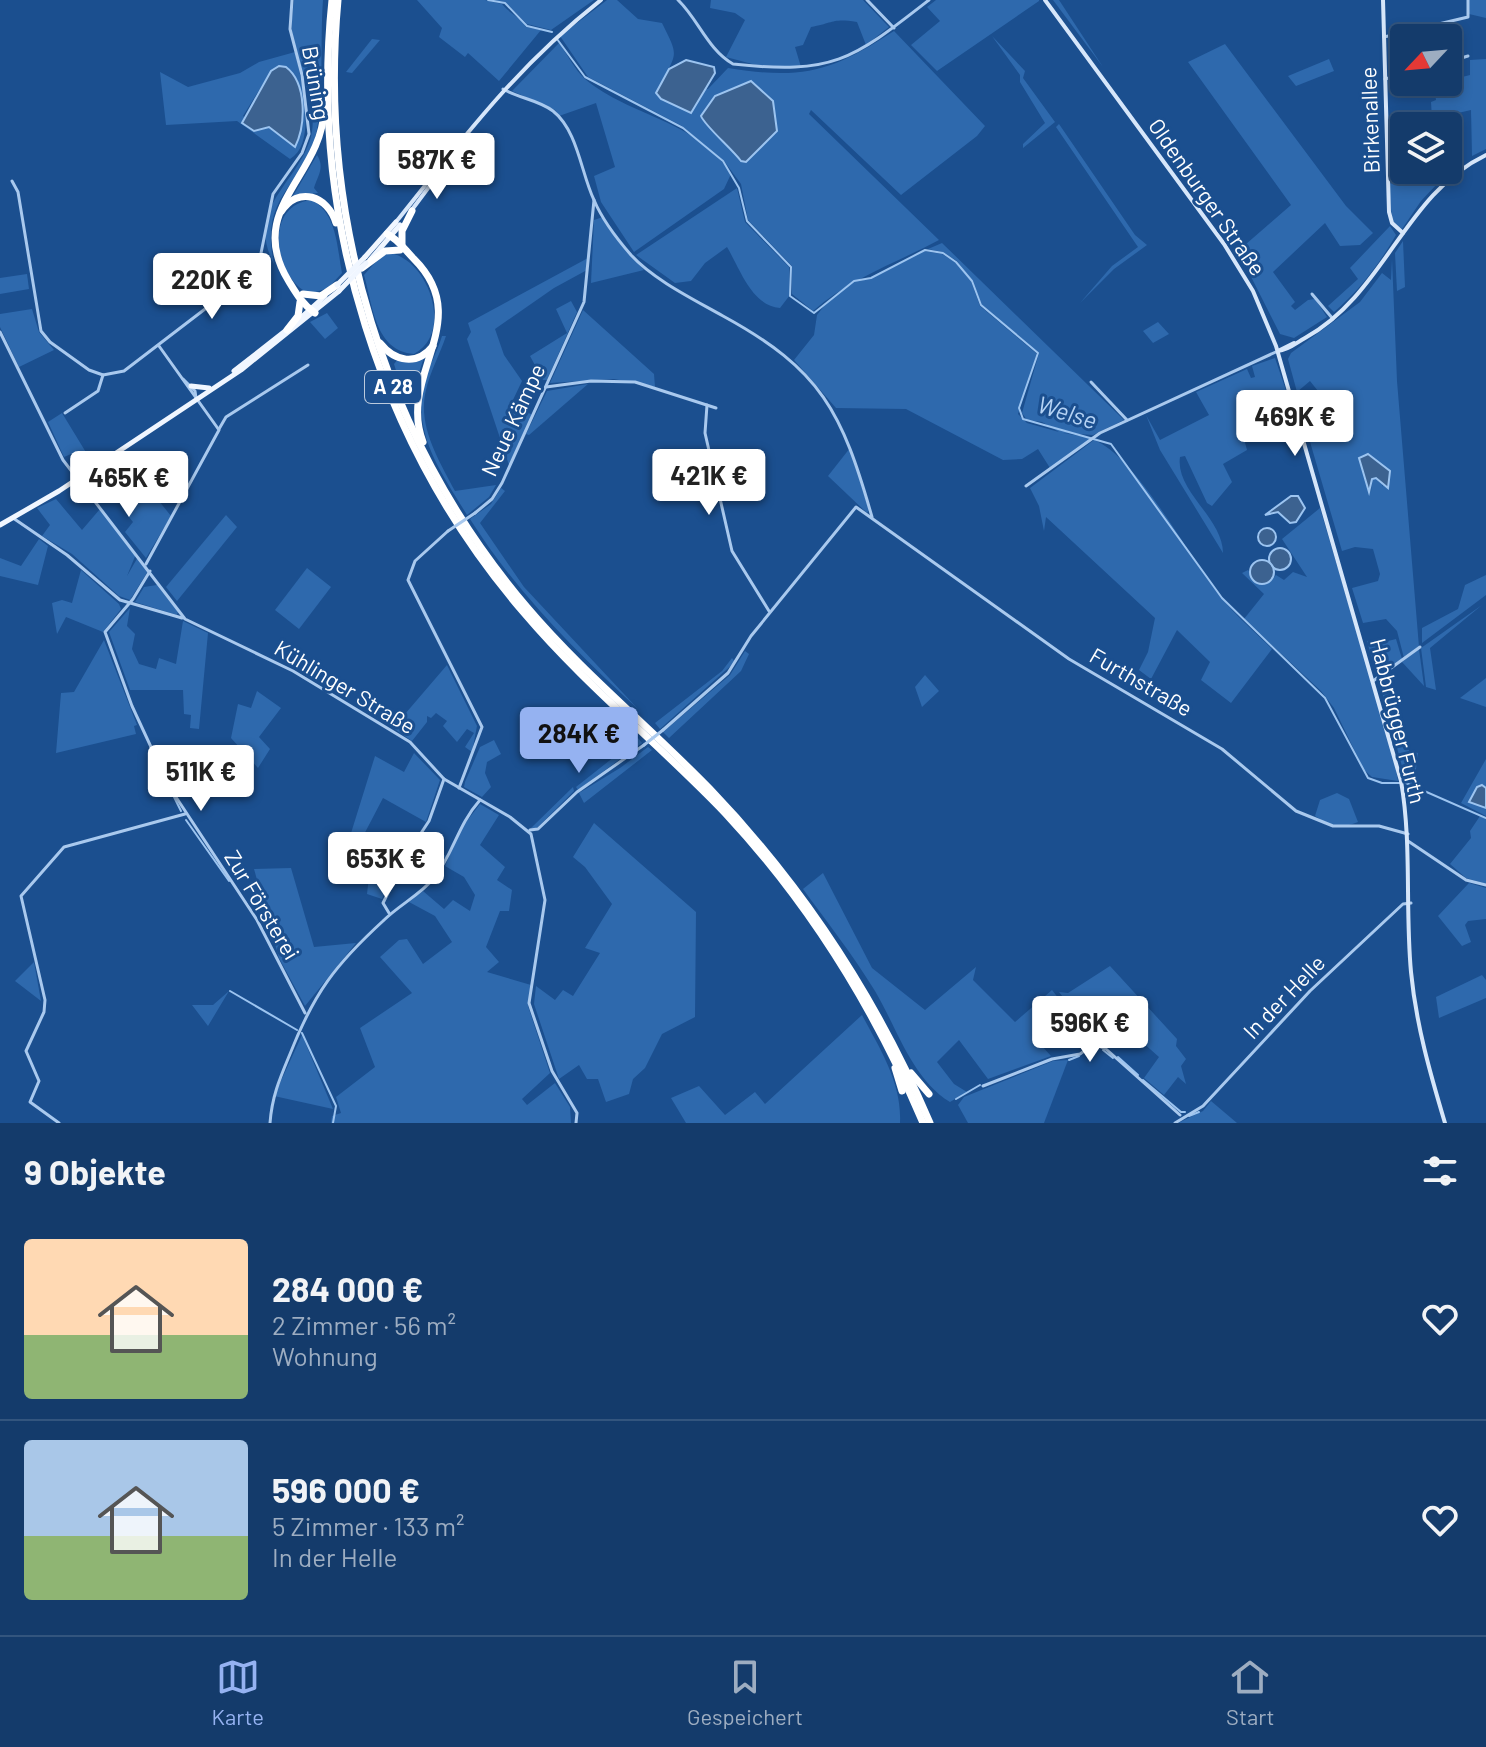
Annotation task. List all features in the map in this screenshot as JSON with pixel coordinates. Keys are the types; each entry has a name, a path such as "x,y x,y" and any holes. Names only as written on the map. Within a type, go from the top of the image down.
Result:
{"highway":[{"name":"A 28","path":"335,0 327,84 331,160 343,242 358,305 393,401 427,472 473,547 543,634 702,790 752,844 828,946 890,1051 923,1123"},
{"name":"A 28","path":"335,0 334,89 338,165 351,246 368,314 394,388 426,456 468,529 527,607 587,671 707,786 781,870 845,959 902,1061 930,1123"},
{"path":"313,310 294,288 277,252 276,225 285,195 317,149 327,84"},
{"path":"276,225 288,202 314,196 331,210 343,242"},
{"path":"401,248 402,231 412,211"},
{"path":"388,236 427,274 435,292 439,319 436,341 416,401 426,456"},
{"path":"365,263 382,252 401,248"},
{"path":"302,297 317,297 338,288"},
{"path":"287,330 298,316 302,297"},
{"path":"368,314 380,343 394,356 417,359 436,341"},
{"path":"890,1051 902,1091"},
{"path":"902,1061 929,1094"}],"main road":[{"path":"0,525 79,478 271,349 365,263 398,223"},
{"path":"338,288 365,263"},
{"path":"231,374 313,310"},
{"path":"191,386 210,388"}],"street":[{"name":"Brüning","path":"103,375 131,367 239,283 259,263 273,194 307,144 309,128 302,75 290,29 292,0"},
{"path":"398,223 503,89 553,38 601,0"},
{"path":"678,0 693,14 716,50 733,64 802,69 827,65 867,47 929,0"},
{"path":"867,0 894,28"},
{"name":"Oldenburger Straße","path":"1045,0 1224,244 1259,303 1278,351 1316,479"},
{"name":"Birkenallee","path":"1383,0 1389,212 1392,223 1403,233"},
{"path":"1384,37 1468,17 1468,0"},
{"path":"1462,58 1468,56"},
{"path":"1385,79 1390,78"},
{"path":"503,89 553,112 576,150 594,200 620,241 645,267 773,343 806,375 841,423 872,517"},
{"path":"398,223 412,211 461,142"},
{"path":"1026,486 1094,438 1278,351 1333,319 1363,291 1403,233 1445,181 1486,155"},
{"path":"12,181 18,192 41,331 50,342 89,370 103,375 98,391 65,413"},
{"name":"Neue Kämpe","path":"459,788 482,727 408,580 415,561 497,492 584,302 594,200"},
{"path":"593,218 603,215"},
{"path":"1312,294 1333,319"},
{"name":"Kühlinger Straße","path":"0,332 63,460 150,569 185,619 293,671 410,742 444,779 528,831 533,838 545,900 529,1003 552,1071 577,1113 576,1123"},
{"path":"159,346 190,395 196,398"},
{"path":"146,564 226,417 308,365"},
{"path":"180,376 191,386 219,430"},
{"path":"546,387 591,381 635,382 716,408"},
{"path":"1091,382 1128,420"},
{"path":"707,405 705,433 732,551 771,612"},
{"name":"Habbrügger Furth","path":"1316,479 1401,781 1408,834 1416,1010 1444,1121"},
{"path":"533,838 538,829 577,792 644,745 728,673 771,612 856,507 872,517"},
{"name":"Furthstraße","path":"872,517 1069,659 1214,744 1296,811 1333,826 1379,826 1408,834"},
{"path":"13,518 67,555 120,600 185,619"},
{"name":"Zur Försterei","path":"150,569 130,604 105,632 110,647 132,706 185,814 243,898 305,1013"},
{"path":"120,600 123,612"},
{"path":"1373,681 1420,647"},
{"path":"390,914 383,903 408,853 429,821 444,779"},
{"path":"270,1123 272,1096 305,1013 338,967 390,914 433,878 447,858 463,819 480,800"},
{"path":"59,1123 30,1102 39,1081 26,1051 44,1012 45,1000 21,896 64,847 185,814"},
{"path":"528,831 538,829"},
{"path":"1408,841 1466,880 1486,885"},
{"name":"In der Helle","path":"1175,1123 1181,1116 1203,1106 1338,963 1403,904 1410,903"},
{"path":"983,1086 1052,1059 1080,1054 1094,1044 1106,1049 1181,1116"}],"shaded area":[{"path":"294,0 323,0 320,98 312,148 278,204 273,220 271,240 274,264 265,228 269,212 303,156 313,127 310,100 292,31"},
{"path":"417,0 485,0 502,4 526,27 541,30 499,81 468,53 465,57 439,37 442,28"},
{"path":"493,0 594,0 551,30 527,24 505,2"},
{"path":"607,0 617,0 638,19 662,23 674,54 661,84 708,89 728,68 777,73 816,69 852,56 894,31 985,126 977,136 901,195 811,110 809,114 939,240 857,281 813,311 792,294 792,266 748,220 741,184 724,161 682,126 588,77 560,36"},
{"path":"711,0 863,0 889,27 866,45 857,22 838,21 811,27 803,45 795,47 801,67 756,65 726,57 745,20 735,13 710,8"},
{"path":"936,0 1039,1 937,71 911,45 940,21 927,7"},
{"path":"1053,0 1059,0 1103,67"},
{"path":"1469,0 1486,0 1486,18 1469,14"},
{"path":"992,36 1025,71 1023,78 1055,122 1023,148 1023,144 1045,123 1020,82 1020,75"},
{"path":"372,39 380,40 352,73 346,72"},
{"path":"559,43 585,79 603,92 701,142 731,174 724,189 634,252 601,202 594,176 615,167 596,103 559,116 555,110 512,91"},
{"path":"1225,44 1346,206 1373,233 1360,245 1340,246 1325,223 1273,272 1295,302 1291,306 1295,310 1308,300 1315,299 1327,317 1294,338 1280,334 1238,251 1291,205 1188,62"},
{"path":"295,52 305,125 298,151 290,159 237,121 166,125 160,72 188,87 240,73 259,62","holes":["271,71 298,80 302,117 299,139 269,127 259,130 243,116"]},
{"path":"1329,59 1334,71 1296,86 1288,76"},
{"path":"1486,59 1486,149 1472,156 1471,110 1432,112 1431,102 1436,100 1436,96 1462,96 1462,77 1470,75 1470,60"},
{"path":"686,60 714,67 715,73 691,113 661,99 656,93 669,69"},
{"path":"279,66 286,67 293,74 301,94 303,116 295,147 269,127 254,131 242,123 271,71"},
{"path":"751,81 773,101 777,131 746,162 741,161 701,116 715,96"},
{"path":"1059,124 1135,235 1147,245 1114,269 1080,303 1112,266 1138,247 1056,127"},
{"path":"317,155 321,168 314,188 318,193 293,196"},
{"path":"1389,184 1437,184 1402,229 1392,221"},
{"path":"737,188 745,222 789,267 790,295 780,308 770,306 754,294 727,247 705,263 691,281 675,283 636,255"},
{"path":"312,200 331,222 342,273 328,288 310,294 297,286 288,273 281,258 279,242 280,227 286,214 296,205"},
{"path":"603,217 644,270 591,283 594,220"},
{"path":"1390,226 1396,235 1383,256 1360,286 1334,312 1328,306 1358,279 1350,268"},
{"path":"1403,241 1405,287 1397,291 1395,253"},
{"path":"942,243 1124,420 1093,435 1063,433 1092,438 1050,468 1038,449 1022,459 1003,460 906,409 836,408 794,360 814,335 817,315 828,301 855,281 871,279 924,251 942,254 955,262 971,281 980,306 1037,354 1018,414 1027,423 1059,432 1042,422 1027,420 1022,413 1039,353 982,305 972,281 957,261 943,252 928,249"},
{"path":"390,253 404,258 416,269 432,298 433,330 426,344 414,354 391,345 383,336 373,313 364,275 381,256"},
{"path":"588,258 587,270 554,288 495,329 504,355 522,381 512,402 532,415 509,465 467,339 471,332 468,323"},
{"path":"1392,259 1397,381 1419,647 1404,658 1397,631 1386,619 1363,623 1352,588 1378,581 1380,574 1373,549 1355,547 1342,551 1308,435 1342,428 1338,398 1326,401 1310,381 1297,392 1288,359 1291,353 1360,302 1382,273 1391,280","holes":["1365,454 1382,464 1383,487 1380,478 1372,479 1371,492 1359,458"]},
{"path":"27,274 29,289 0,294 0,278"},
{"path":"571,301 577,312 547,380 543,380 530,356 567,333 556,309"},
{"path":"32,309 39,332 54,350 19,367 0,327 0,314"},
{"path":"583,310 654,374 655,387 614,379 550,383"},
{"path":"327,313 338,328 325,339 310,322"},
{"path":"1158,322 1169,334 1153,343 1143,331"},
{"path":"442,336 446,336 428,383 424,403 424,417 431,442 455,491 496,485 489,497 467,515 433,455 423,423 423,388"},
{"path":"424,357 410,402 406,402 394,364 398,359"},
{"path":"1275,358 1298,426 1273,438 1260,416 1241,427 1247,450 1223,464 1232,482 1212,506 1207,503 1185,456 1180,457 1180,469 1185,481 1216,528 1223,553 1160,450 1146,415 1160,440 1209,415 1196,392 1247,369 1251,378 1255,377 1252,366"},
{"path":"588,384 529,435 526,434 547,391"},
{"path":"62,413 87,454 82,456 76,452 64,457 48,422"},
{"path":"1094,440 1127,466 1161,509 1220,596 1272,649 1231,703 1201,680 1210,662 1177,630 1151,679 1139,670 1148,652 1155,618 1046,517 1044,531 1039,506 1030,488"},
{"path":"850,448 869,510 867,513 828,476"},
{"path":"1368,454 1390,471 1388,488 1376,478 1372,479 1369,492 1359,458"},
{"path":"501,488 505,491 480,523 524,587 638,709 548,620 507,571 470,519 491,504"},
{"path":"151,491 171,516 146,558 125,532 133,522 125,512"},
{"path":"1291,496 1298,496 1305,508 1296,522 1290,523 1278,512 1265,515"},
{"path":"56,499 82,530 100,509 136,554 127,576 138,557 148,571 130,600 119,596 72,554 42,536 50,525 37,508"},
{"path":"1320,508 1394,758 1398,781 1372,777 1364,770 1334,708 1321,691 1244,619 1264,594 1242,573 1248,570 1261,584 1270,582 1276,575 1284,580 1293,572 1307,577 1282,539"},
{"path":"226,515 237,527 177,601 166,587"},
{"path":"1263,528 1271,528 1276,537 1274,544 1263,546 1258,541 1258,533"},
{"path":"39,539 48,546 38,585 0,576 0,558 21,566"},
{"path":"1280,548 1288,551 1291,559 1288,567 1280,570 1272,567 1269,559 1272,551"},
{"path":"1262,560 1271,563 1274,572 1271,581 1262,584 1253,581 1250,572 1253,563"},
{"path":"307,568 331,587 299,629 275,610"},
{"path":"81,570 121,609 103,632 66,617 57,634 52,603 62,600 72,603"},
{"path":"1486,575 1486,595 1422,643 1422,628 1458,609 1465,585"},
{"path":"157,585 178,612 177,615 135,602 144,587"},
{"path":"1482,605 1430,648 1436,690 1426,687 1421,648"},
{"path":"130,608 127,626 135,634 132,649 139,664 156,669 159,658 176,664 183,621 208,633 199,729 190,728 191,715 184,714 183,690 130,690 109,632"},
{"path":"1381,639 1384,642 1396,639 1402,659 1377,677 1367,641"},
{"path":"104,640 137,725 134,726 136,734 56,753 61,693 74,692"},
{"path":"1419,649 1424,686 1402,662"},
{"path":"745,651 749,654 741,671 669,738 663,732 730,675"},
{"path":"732,658 735,662 660,729 655,723 722,671"},
{"path":"447,665 477,726 472,752 465,747 474,733 467,729 457,742 443,726 447,721 436,713 431,718 427,716 427,722 412,741 393,728"},
{"path":"925,675 939,691 922,707 915,687"},
{"path":"1386,676 1409,751 1418,753 1414,785 1406,781 1379,681"},
{"path":"1486,678 1486,707 1460,698"},
{"path":"257,691 281,708 259,737 270,749 258,768 231,738 238,704 251,708"},
{"path":"638,738 642,743 578,790 576,787"},
{"path":"494,740 501,754 487,762 485,773 491,787 482,797 464,787 465,782 480,747"},
{"path":"648,747 652,750 584,803 579,793"},
{"path":"414,753 440,780 426,822 383,798 359,844 371,856 378,846 399,864 382,899 367,894 371,859 347,846 375,756 404,772"},
{"path":"1486,759 1486,788 1482,785 1469,802 1486,808 1486,816 1461,803"},
{"path":"1482,785 1486,788 1486,808 1469,802 1477,787"},
{"path":"573,787 574,791 537,828 530,829"},
{"path":"1337,793 1349,799 1358,822 1336,825 1315,816 1320,800"},
{"path":"480,804 499,815 480,845 505,867 497,880 512,890 509,911 500,911 486,947 499,962 487,972 531,985 528,1006 550,1073 522,1099 527,1105 555,1083 570,1107 571,1123 331,1123 332,1116 341,1113 336,1097 375,1067 360,1028 412,993 380,957 399,940 407,939 423,964 452,942 435,916 409,902 423,891 444,909 453,900 470,911 475,895 464,877 445,866 460,830"},
{"path":"1480,816 1486,819 1486,884 1466,878 1450,864 1471,838 1470,831"},
{"path":"594,823 696,912 695,1017 662,1034 645,1068 633,1079 629,1094 606,1102 598,1079 587,1079 579,1065 559,1079 534,1004 536,986 555,1000 563,990 573,996 600,953 585,948 612,904 585,867 573,857"},
{"path":"418,838 446,856 433,875 415,864 411,870 403,867"},
{"path":"291,868 314,947 356,943 305,1006 279,958 254,869"},
{"path":"823,873 872,968 925,1010 976,967 973,980 1015,1022 1052,990 1081,1027 1072,1030 1047,1004 1034,1015 1041,1025 1032,1035 1051,1056 988,1079 959,1040 937,1062 954,1084 967,1092 950,1102 915,1067 867,978 803,889"},
{"path":"1469,883 1486,888 1486,919 1468,921 1465,925 1471,942 1462,946 1438,916"},
{"path":"34,962 41,1001 15,981"},
{"path":"1110,966 1177,1039 1176,1046 1186,1059 1181,1066 1186,1084 1178,1077 1164,1095 1144,1078 1159,1057 1115,1018 1107,996 1077,1015 1059,992 1068,993"},
{"path":"1482,975 1486,980 1486,998 1439,1018 1436,997"},
{"path":"229,991 208,1026 192,1005 213,1005"},
{"path":"862,1015 894,1080 900,1123 686,1123 671,1098 699,1086 725,1115 755,1092 765,1104"},
{"path":"302,1035 333,1109 274,1096"},
{"path":"1068,1060 1044,1123 968,1123 958,1105 964,1097 1053,1061"},
{"path":"1211,1101 1237,1123 1178,1123 1203,1111"}],"waterway":[{"name":"Welse","path":"488,0 505,3 527,26 552,32"},
{"name":"Welse","path":"557,39 585,77 683,128 723,161 739,188 747,221 791,267 790,296 814,313 854,281 871,278 925,250 943,253 956,262 972,281 981,305 1038,353 1019,408 1023,419 1111,444 1222,598 1325,698 1368,778 1382,783 1406,783 1486,818"},
{"path":"159,767 181,811"},
{"path":"186,820 229,881"},
{"path":"230,991 297,1030"},
{"path":"302,1033 336,1106 333,1123"},
{"path":"1085,1052 1097,1047"},
{"path":"1103,1050 1113,1058"},
{"path":"1069,1060 1079,1056"},
{"path":"1118,1057 1138,1075"},
{"path":"1143,1080 1181,1112 1185,1112"},
{"path":"956,1099 980,1085"},
{"path":"1189,1116 1199,1112"}]}
